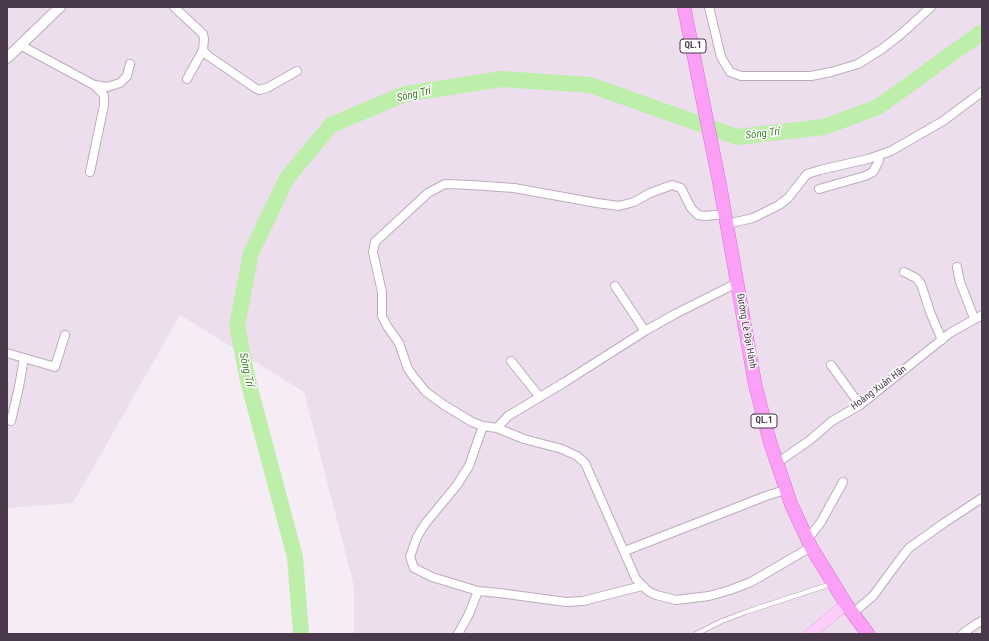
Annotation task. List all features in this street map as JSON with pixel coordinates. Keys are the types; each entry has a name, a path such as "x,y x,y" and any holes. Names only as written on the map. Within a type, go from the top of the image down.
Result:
{"main road":[{"name":"Đường Lê Đại Hành","path":"684,7 720,186 755,384 770,442 785,490 809,543 833,583 868,634"},
{"path":"810,634 850,608"}],"street":[{"path":"7,58 60,7"},
{"path":"174,7 203,34 204,39 203,50 187,79"},
{"path":"709,7 721,57 730,72 741,76 811,76 858,64 882,49 900,35 931,7"},
{"path":"20,45 94,85 100,89 104,96 104,105 90,172"},
{"path":"203,50 207,55 259,90 267,88 297,71"},
{"path":"94,85 107,86 120,83 127,76 130,64"},
{"path":"843,482 809,543 751,582 709,596 676,600 656,595 642,586 636,579 585,463 577,456 562,450 524,439 497,428 483,426 464,418 426,392 418,383 408,369 399,343 382,316 382,292 374,261 373,248 375,242 428,193 445,184 514,188 619,206 634,202 650,193 672,185 681,188 691,208 698,215 726,219 753,218 779,205 788,198 807,174 879,156 890,151 943,121 982,92"},
{"path":"818,189 865,176 873,172 879,161 879,156"},
{"path":"957,267 960,282 974,318"},
{"path":"904,272 916,278 921,284 930,312 942,340"},
{"path":"497,428 508,416 645,331 675,314 738,283"},
{"path":"615,286 645,331"},
{"name":"Hoàng Xuân Hãn","path":"777,463 810,440 832,422 860,405 950,333 974,318 982,315"},
{"path":"7,353 55,367 64,335"},
{"path":"11,421 24,358"},
{"path":"510,361 539,396"},
{"path":"831,365 860,405"},
{"path":"483,426 469,466 425,524 415,543 410,557 414,568 432,577 478,591 498,592 547,600 575,601 590,599 642,586"},
{"path":"625,551 785,490"},
{"path":"850,608 873,596 901,558 913,545 982,498"},
{"path":"458,634 469,614 478,591"},
{"path":"962,634 976,624 982,622"}],"lane":[{"path":"696,634 722,621 746,612 833,583"}],"shaded area":[{"path":"7,7 982,7 982,634 354,634 354,586 304,392 180,315 73,503 7,508"}],"waterway":[{"name":"Sông Trí","path":"301,634 295,557 248,381 237,326 251,253 287,178 331,125 405,94 502,79 590,85 737,137 824,127 878,107 982,32"}]}
